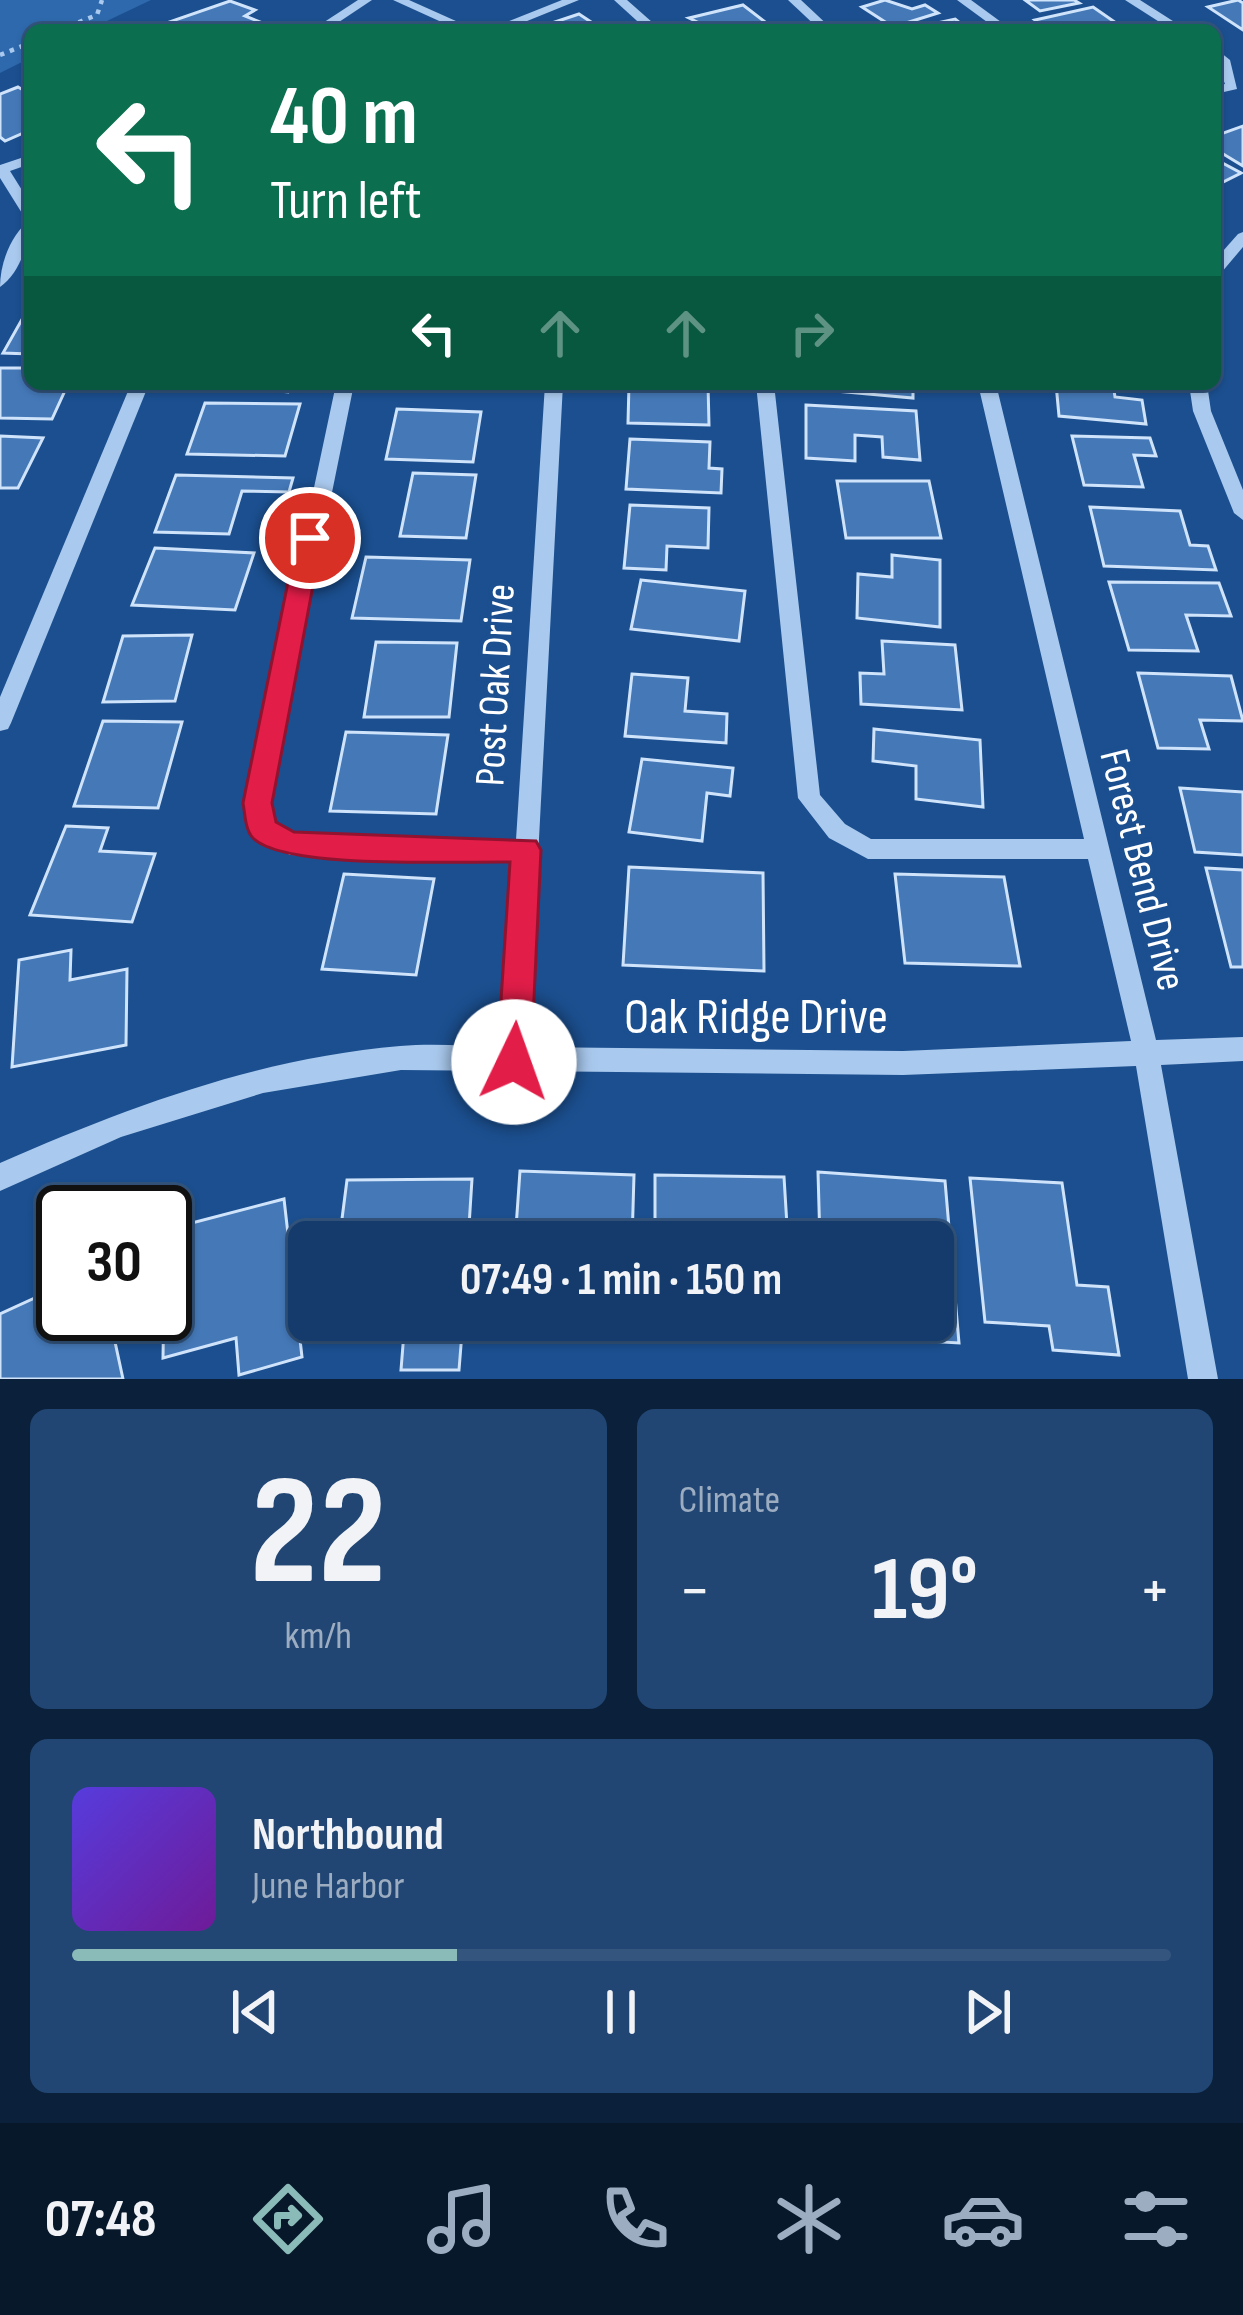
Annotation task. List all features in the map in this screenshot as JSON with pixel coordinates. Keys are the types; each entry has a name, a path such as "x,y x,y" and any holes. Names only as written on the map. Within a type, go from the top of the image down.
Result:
{"street":[{"path":"328,24 366,0"},
{"path":"399,0 456,24"},
{"path":"509,24 574,0"},
{"path":"620,0 648,24"},
{"path":"794,0 820,24"},
{"path":"963,0 997,24"},
{"path":"1131,0 1171,24"},
{"path":"1221,60 1232,74 1232,86 1221,89"},
{"path":"1,170 24,206"},
{"path":"0,282 24,236"},
{"path":"1221,263 1243,237"},
{"path":"0,723 138,390"},
{"path":"344,390 257,803 262,829 290,845 526,850"},
{"name":"Post Oak Drive","path":"514,1062 554,390"},
{"path":"766,390 808,798 837,831 868,849 1097,849"},
{"name":"Forest Bend Drive","path":"988,390 1147,1056 1203,1379"},
{"path":"1199,390 1202,411 1243,513"},
{"name":"Oak Ridge Drive","path":"0,1177 118,1125 263,1080 401,1058 903,1063 1243,1049"}],"path":[{"path":"75,24 98,15 102,0"}],"shaded area":[{"path":"0,0 151,0 101,24 24,24 24,61 0,73"}],"building":[{"path":"885,0 912,9 925,5 938,13 888,24 862,7"},
{"path":"1025,0 1074,0 1079,3 1040,11"},
{"path":"230,1 255,10 245,16 265,24 179,24 172,21"},
{"path":"1243,3 1243,30 1208,7"},
{"path":"743,5 768,24 702,24 689,18"},
{"path":"1093,7 1118,24 1041,24 1035,20"},
{"path":"579,14 594,24 549,24"},
{"path":"18,87 24,90 24,133 5,141 0,137 0,94"},
{"path":"1243,126 1243,166 1221,153 1221,134"},
{"path":"1221,162 1241,173 1221,183"},
{"path":"24,316 24,354 3,353"},
{"path":"0,368 24,368 24,390 65,390 52,419 0,418"},
{"path":"629,390 708,390 709,425 628,423"},
{"path":"824,390 913,390 913,398"},
{"path":"1057,390 1114,390 1115,397 1142,400 1146,424 1059,416"},
{"path":"205,403 300,404 285,456 187,454"},
{"path":"806,405 916,411 920,460 883,457 882,437 855,435 855,461 806,458"},
{"path":"397,409 481,412 473,462 386,459"},
{"path":"0,436 43,438 18,488 0,488"},
{"path":"1072,436 1150,438 1156,456 1134,455 1143,487 1084,485"},
{"path":"630,439 710,442 709,468 722,469 721,493 626,489"},
{"path":"413,473 476,475 466,538 400,536"},
{"path":"176,475 293,478 289,492 242,491 229,534 155,532"},
{"path":"837,481 929,481 941,538 846,538"},
{"path":"630,505 709,508 708,548 667,546 666,570 624,568"},
{"path":"1090,507 1180,511 1190,545 1208,546 1216,570 1104,566"},
{"path":"155,548 254,553 235,610 132,605"},
{"path":"892,555 940,560 940,627 857,618 858,574 892,577"},
{"path":"366,557 470,560 461,621 352,618"},
{"path":"641,580 745,591 739,641 631,629"},
{"path":"1109,582 1219,583 1231,616 1186,615 1198,651 1129,650"},
{"path":"192,635 175,701 103,702 123,636"},
{"path":"882,641 955,645 962,710 861,704 860,673 884,674"},
{"path":"376,642 457,643 449,717 364,717"},
{"path":"1138,673 1231,676 1243,721 1200,720 1209,749 1158,748"},
{"path":"632,674 688,678 685,711 727,714 726,743 625,736"},
{"path":"103,721 182,722 158,808 74,806"},
{"path":"874,729 980,740 983,807 916,799 916,766 873,761"},
{"path":"346,732 448,735 436,814 330,811"},
{"path":"642,759 733,768 730,796 707,793 702,841 629,832"},
{"path":"1180,788 1243,792 1243,855 1195,852"},
{"path":"66,826 108,828 100,851 155,854 132,922 30,915"},
{"path":"629,867 763,873 764,971 623,965"},
{"path":"1206,868 1243,870 1243,967 1231,967"},
{"path":"344,874 434,879 416,975 322,969"},
{"path":"895,874 1004,877 1020,966 905,963"},
{"path":"71,950 70,980 127,969 126,1045 12,1067 19,960"},
{"path":"520,1171 634,1175 633,1221 516,1221"},
{"path":"818,1172 945,1181 948,1221 819,1221"},
{"path":"655,1175 784,1177 787,1221 655,1221"},
{"path":"970,1178 1062,1183 1077,1285 1108,1287 1119,1355 1053,1350 1049,1326 985,1322"},
{"path":"472,1179 469,1221 342,1221 347,1180"},
{"path":"284,1199 288,1341 300,1341 302,1357 239,1375 236,1338 163,1358 163,1341 192,1341 192,1223"},
{"path":"954,1285 959,1343 924,1341 954,1341"},
{"path":"36,1297 36,1341 115,1341 123,1379 0,1379 0,1314"},
{"path":"403,1341 461,1341 459,1370 401,1370"}],"route":[{"path":"310,538 257,803 262,829 290,845 526,850 514,1062"}]}
